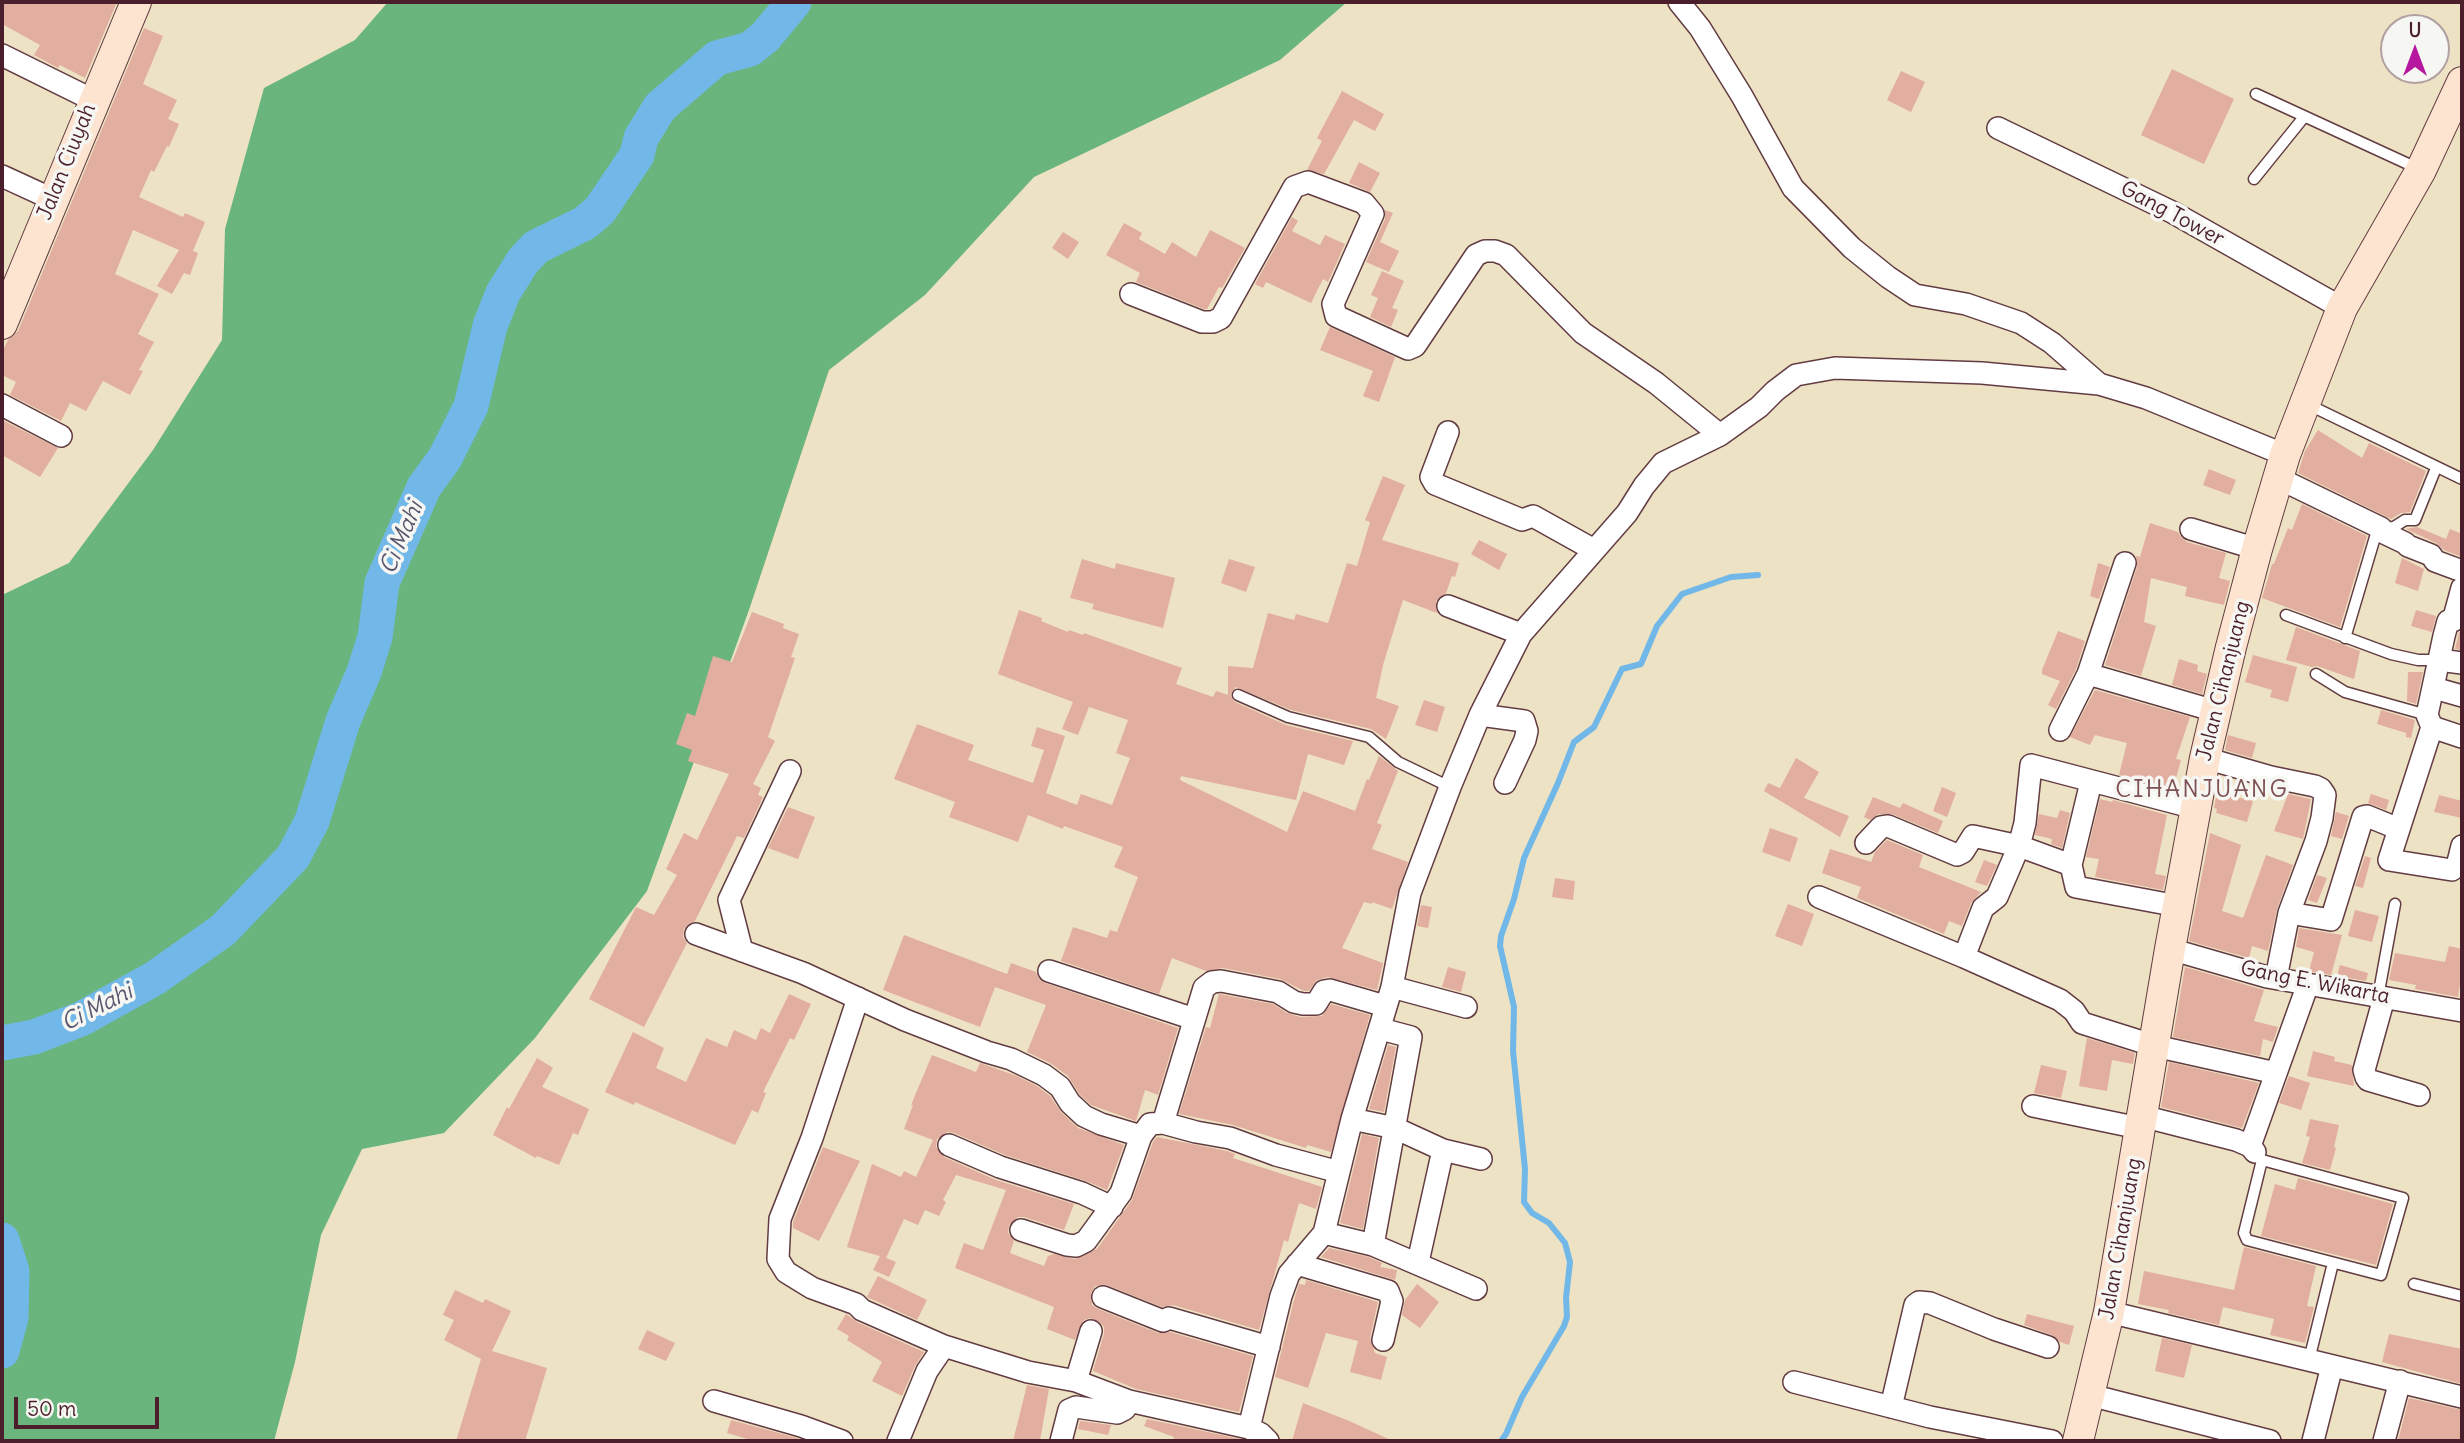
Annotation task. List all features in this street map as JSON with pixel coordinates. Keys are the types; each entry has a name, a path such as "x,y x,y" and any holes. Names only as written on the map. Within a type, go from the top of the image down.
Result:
{"main road":[{"name":"Jalan Ciuyah","path":"2,324 136,2"},
{"name":"Jalan Cihanjuang","path":"2078,1441 2109,1312 2204,758 2257,549 2281,466 2342,308 2421,170 2462,82"}],"street":[{"path":"1679,2 1700,29 1742,96 1793,188 1852,248 1915,295 1966,304 2021,323 2052,343 2099,384"},
{"path":"2,55 93,100"},
{"name":"Gang Tower","path":"1998,128 2172,212 2342,308"},
{"path":"2,176 52,199"},
{"path":"1131,294 1202,322 1213,322 1221,318 1294,187 1308,182 1364,202 1373,214 1333,304 1336,316 1408,349 1415,346 1476,255 1495,251 1506,255 1583,333 1656,383 1720,435"},
{"path":"1248,1428 1289,1274 1324,1233 1352,1119 1381,1028 1410,893 1480,715 1521,634 1627,513 1663,463 1720,435 1759,407 1796,375 1835,368 1982,373 2099,384 2146,398 2224,431 2380,527 2382,531 2431,555 2435,561 2462,571"},
{"path":"2,405 61,436"},
{"path":"1448,432 1432,477 1435,484 1522,520 1533,516 1594,550"},
{"path":"2191,529 2257,549"},
{"path":"2060,730 2088,674 2125,563"},
{"path":"2462,588 2452,621 2448,621 2453,637 2439,660 2430,721 2389,860 2448,871 2457,866 2462,846"},
{"path":"1448,606 1521,634"},
{"path":"2439,660 2462,663"},
{"path":"2088,674 2215,711"},
{"path":"2434,688 2462,696"},
{"path":"1480,715 1524,721 1527,731 1525,740 1505,783"},
{"path":"2430,721 2462,737"},
{"path":"2204,758 2315,786 2324,793 2322,818 2289,913 2276,978"},
{"path":"1964,957 1983,908 1997,897 2019,846 2025,823 2031,765 2195,808"},
{"path":"742,951 729,900 790,771"},
{"path":"2091,782 2071,865 2076,887 2178,906"},
{"path":"2289,913 2331,920 2363,817 2368,816 2399,829"},
{"path":"1866,843 1881,827 1888,826 1957,855 1963,852 1971,837 2019,846 2071,865"},
{"path":"1819,897 2060,1000 2082,1023 2155,1046 2276,1073"},
{"path":"696,934 775,962 905,1020 1012,1059 1044,1075 1060,1087 1070,1103 1084,1115 1101,1124 1141,1136"},
{"name":"Gang E. Wikarta","path":"2170,949 2276,978 2462,1011"},
{"path":"1049,971 1122,993 1194,1020"},
{"path":"1163,1123 1204,988 1212,982 1221,981 1278,992 1303,1004 1315,1004 1324,991 1330,989 1466,1007"},
{"path":"2033,1105 2236,1140 2256,1153 2276,1073 2308,984"},
{"path":"2381,997 2364,1070 2365,1077 2419,1095"},
{"path":"858,998 812,1138 780,1219 778,1259 786,1272 812,1288 856,1304 862,1310 944,1346 1028,1372 1076,1381 1129,1401 1248,1428 1268,1441"},
{"path":"1373,1245 1411,1037 1381,1028"},
{"path":"1352,1119 1395,1128 1443,1150 1481,1159"},
{"path":"1021,1230 1067,1245 1076,1246 1086,1241 1121,1193 1141,1136 1150,1124 1163,1123 1230,1138 1276,1156 1339,1172"},
{"path":"949,1146 1000,1167 1082,1193 1112,1207"},
{"path":"1418,1262 1443,1150"},
{"path":"1324,1233 1373,1245 1476,1289"},
{"path":"1297,1264 1388,1292 1392,1301 1384,1340"},
{"path":"1103,1297 1163,1321 1169,1318 1269,1347"},
{"path":"1891,1407 1915,1305 1919,1303 1930,1303 2048,1347"},
{"path":"2109,1312 2462,1397"},
{"path":"1076,1381 1091,1331"},
{"path":"898,1441 927,1371 944,1346"},
{"path":"2313,1441 2332,1366"},
{"path":"2384,1441 2400,1381"},
{"path":"1794,1382 1891,1407 2052,1441"},
{"path":"2090,1395 2269,1441"},
{"path":"715,1401 842,1441"},
{"path":"1061,1441 1069,1410 1076,1407 1117,1413 1125,1409 1129,1401"}],"lane":[{"path":"2256,94 2421,170"},
{"path":"2254,179 2304,117"},
{"path":"2305,403 2462,479"},
{"path":"2345,638 2380,527 2394,527 2404,520 2414,520 2436,468"},
{"path":"2286,615 2403,657 2439,660"},
{"path":"2316,674 2345,692 2430,721"},
{"path":"1238,695 1288,717 1369,737 1398,762 1450,787"},
{"path":"2381,997 2395,904"},
{"path":"2256,1153 2403,1198 2381,1275 2247,1240 2244,1237 2256,1153"},
{"path":"2309,1360 2333,1264"},
{"path":"2414,1284 2462,1296"}],"green space":[{"path":"388,2 1347,2 1280,60 1034,177 925,295 829,370 749,610 647,891 535,1038 444,1133 362,1149 321,1235 295,1362 274,1441 2,1441 2,595 69,563 153,450 222,340 225,229 264,88 355,40"}],"building":[{"path":"6,2 117,2 85,78 34,55 40,45 2,24 2,8"},
{"path":"144,28 163,36 143,84 177,100 168,119 179,124 154,172 151,170 139,197 183,217 185,213 205,222 193,251 198,253 190,275 184,273 172,294 157,286 179,250 133,230 115,274 159,294 138,334 154,342 139,370 143,371 130,395 103,381 86,411 70,403 61,421 10,395 16,382 2,375 2,352 8,340 18,331"},
{"path":"2172,69 2234,99 2204,164 2141,135"},
{"path":"1901,71 1925,82 1911,112 1887,100"},
{"path":"1342,91 1384,114 1375,131 1354,120 1324,174 1307,170 1322,141 1317,138"},
{"path":"1359,162 1380,173 1370,192 1349,183"},
{"path":"1385,210 1393,213 1380,242 1399,251 1389,272 1366,262 1385,219"},
{"path":"1292,217 1298,221 1292,231 1320,245 1325,235 1345,244 1328,282 1323,279 1311,303 1266,282 1263,288 1255,284"},
{"path":"1124,223 1142,233 1139,239 1165,254 1172,242 1196,257 1210,230 1245,248 1222,288 1219,287 1207,309 1204,309 1136,282 1140,273 1106,255"},
{"path":"1063,232 1079,242 1068,259 1052,248"},
{"path":"1382,271 1404,281 1392,308 1398,310 1391,327 1370,317 1378,298 1371,295"},
{"path":"1330,327 1395,357 1379,402 1363,396 1373,371 1320,350"},
{"path":"2,420 58,448 40,477 2,455"},
{"path":"2318,430 2362,458 2369,443 2426,471 2410,512 2401,513 2391,519 2298,473 2305,451"},
{"path":"2209,469 2236,480 2230,495 2203,485"},
{"path":"1383,476 1405,485 1382,540 1459,563 1446,593 1436,601 1437,613 1403,600 1376,698 1399,706 1386,739 1371,729 1291,710 1236,687 1230,695 1235,702 1286,725 1353,741 1344,765 1308,754 1296,800 1181,776 1180,780 1287,832 1303,791 1355,811 1379,756 1398,771 1377,823 1382,825 1372,849 1408,862 1392,909 1364,902 1342,948 1383,963 1377,990 1328,977 1317,980 1309,991 1304,991 1280,979 1223,968 1206,971 1172,958 1159,994 1061,961 1073,927 1107,938 1110,930 1117,932 1138,877 1114,867 1123,847 1028,815 1018,842 949,817 955,802 894,779 917,724 974,745 968,760 1033,783 1044,750 1031,746 1037,727 1065,736 1046,793 1077,805 1081,794 1112,805 1130,758 1116,753 1128,720 1089,707 1078,735 1062,729 1073,702 998,674 1019,610 1042,618 1041,621 1068,632 1084,633 1182,668 1176,684 1213,697 1216,691 1228,695 1228,666 1253,668 1268,613 1294,620 1296,614 1328,623 1347,563 1357,566 1370,522 1365,520"},
{"path":"2302,504 2367,536 2340,627 2262,598 2272,564 2288,528 2292,530"},
{"path":"2150,523 2178,532 2187,542 2226,553 2219,578 2230,581 2224,605 2185,596 2187,587 2151,578 2144,622 2156,626 2141,676 2105,665 2137,567 2136,556 2140,557"},
{"path":"2417,527 2446,539 2450,529 2462,534 2462,557 2406,529"},
{"path":"1479,540 1507,554 1499,570 1471,554"},
{"path":"2402,558 2424,569 2418,591 2395,583"},
{"path":"1082,559 1115,569 1116,563 1175,578 1163,628 1092,609 1094,604 1070,598"},
{"path":"1229,559 1255,567 1246,592 1221,583"},
{"path":"2098,563 2110,567 2099,599 2090,596"},
{"path":"2416,610 2436,616 2432,632 2411,626"},
{"path":"752,612 784,624 783,628 799,634 791,657 795,658 768,737 775,741 753,784 761,788 758,795 763,797 744,838 737,836 695,921 684,929 683,937 687,943 644,1027 589,999 636,907 654,915 677,875 666,869 684,833 697,840 729,774 688,761 692,750 676,744 687,713 695,716 713,656 732,662"},
{"path":"2296,627 2360,651 2354,679 2317,666 2286,660"},
{"path":"2462,630 2462,650 2455,649 2459,632"},
{"path":"2058,631 2085,641 2076,669 2056,709 2048,705 2060,681 2042,674 2042,670"},
{"path":"2253,655 2297,667 2288,702 2270,697 2272,690 2245,682"},
{"path":"2179,659 2198,665 2197,671 2207,674 2202,694 2172,685"},
{"path":"2408,672 2423,672 2416,704 2407,701"},
{"path":"2095,690 2190,717 2176,759 2181,760 2173,789 2119,775 2127,743 2095,735 2090,745 2070,737"},
{"path":"1424,700 1445,707 1437,732 1415,725"},
{"path":"2381,710 2415,720 2411,738 2406,737 2406,733 2377,724"},
{"path":"2228,735 2256,743 2252,758 2225,750"},
{"path":"1796,758 1819,772 1804,798 1849,816 1840,837 1764,791 1768,783 1780,788"},
{"path":"1942,787 1956,793 1947,817 1933,811"},
{"path":"2217,792 2253,801 2247,822 2216,813 2217,809 2214,808"},
{"path":"2288,794 2311,799 2303,839 2274,831"},
{"path":"2371,794 2389,800 2386,810 2368,803"},
{"path":"2439,795 2462,801 2462,818 2434,812"},
{"path":"1873,797 1900,808 1903,803 1943,821 1938,833 1892,814 1879,814 1870,820 1864,817"},
{"path":"2100,799 2167,815 2155,874 2166,876 2163,890 2095,877 2099,859 2086,857"},
{"path":"788,807 815,817 798,859 768,848"},
{"path":"2060,810 2070,813 2062,848 2051,844 2052,839 2035,835 2039,814 2057,818"},
{"path":"2336,812 2349,816 2342,839 2331,836"},
{"path":"1770,828 1798,838 1790,862 1762,852"},
{"path":"2210,833 2241,845 2222,911 2243,918 2266,855 2293,865 2277,909 2268,951 2252,946 2249,958 2189,941"},
{"path":"1887,840 1923,855 1919,867 1981,892 1971,903 1962,926 1949,921 1944,934 1857,898 1861,887 1822,873 1830,849 1871,862 1875,852"},
{"path":"2365,856 2371,858 2363,888 2355,886"},
{"path":"1984,860 1997,865 1987,886 1975,882"},
{"path":"2317,875 2327,878 2317,903 2308,900"},
{"path":"1555,878 1575,881 1573,900 1552,897"},
{"path":"1788,904 1814,914 1802,946 1775,936"},
{"path":"1421,905 1432,907 1428,928 1417,926"},
{"path":"2355,910 2379,916 2372,942 2348,936"},
{"path":"2299,928 2342,935 2331,975 2309,971 2314,952 2296,947"},
{"path":"904,935 1007,974 1011,963 1036,972 1039,979 1045,983 1178,1028 1158,1095 1145,1090 1136,1121 1091,1105 1080,1095 1068,1076 1050,1063 1027,1052 1046,1005 995,987 980,1027 883,990"},
{"path":"2449,946 2462,949 2458,997 2415,989 2416,985 2389,980 2395,953 2445,962"},
{"path":"2340,965 2368,973 2366,981 2337,976"},
{"path":"1448,967 1466,972 1461,992 1442,987"},
{"path":"2185,967 2264,990 2254,1021 2278,1027 2273,1042 2263,1039 2260,1056 2173,1037"},
{"path":"789,994 811,1004 794,1040 790,1038 763,1092 766,1093 758,1113 752,1110 735,1145 605,1092 633,1032 664,1048 656,1068 686,1082 706,1038 727,1047 734,1030 756,1040 761,1028 770,1033"},
{"path":"1219,994 1273,1004 1300,1017 1322,1016 1331,1004 1370,1015 1331,1152 1307,1145 1306,1148 1233,1125 1179,1114 1206,1027 1210,1028"},
{"path":"2087,1038 2135,1053 2133,1064 2112,1060 2107,1091 2079,1086"},
{"path":"1388,1045 1396,1047 1384,1112 1369,1109"},
{"path":"2313,1051 2335,1057 2334,1061 2352,1065 2354,1086 2307,1076"},
{"path":"932,1055 976,1072 980,1063 1017,1076 1050,1096 1061,1112 1078,1128 1124,1145 1107,1190 1005,1155 954,1133 947,1132 937,1139 936,1147 944,1157 996,1180 1074,1204 1064,1230 1024,1217 1018,1217 1009,1225 1008,1233 1014,1241 1010,1253 1044,1266 1048,1256 1054,1254 1075,1259 1097,1249 1132,1200 1157,1137 1227,1151 1235,1154 1233,1158 1322,1187 1316,1209 1299,1203 1288,1242 1284,1240 1259,1330 1173,1305 1162,1307 1107,1285 1095,1286 1091,1293 1092,1305 1098,1309 1158,1333 1170,1332 1253,1356 1239,1412 1136,1389 1093,1371 1104,1334 1104,1327 1100,1322 1089,1318 1083,1321 1075,1340 1047,1329 1054,1307 955,1268 964,1243 983,1250 1006,1190 956,1175 943,1200 946,1202 939,1216 925,1210 918,1225 904,1219 886,1258 896,1262 889,1277 873,1270 880,1256 847,1247 872,1164 901,1177 904,1171 916,1177 933,1140 904,1129"},
{"path":"537,1058 553,1068 542,1087 589,1109 578,1135 573,1133 559,1165 537,1156 536,1158 493,1135"},
{"path":"2169,1062 2259,1083 2242,1128 2161,1107"},
{"path":"2041,1065 2067,1071 2061,1098 2034,1093"},
{"path":"2289,1076 2310,1083 2301,1110 2279,1103"},
{"path":"2310,1119 2339,1125 2330,1170 2302,1163 2310,1137 2306,1136"},
{"path":"1362,1134 1379,1138 1363,1229 1340,1223"},
{"path":"823,1147 860,1161 819,1241 793,1228 793,1222"},
{"path":"2298,1178 2393,1204 2376,1265 2261,1236 2275,1184 2295,1190"},
{"path":"2244,1247 2316,1266 2307,1306 2314,1307 2305,1343 2270,1335 2274,1319 2223,1307 2219,1325 2138,1304 2144,1271 2234,1290"},
{"path":"1329,1248 1369,1257 1382,1263 1380,1267 1397,1270 1395,1280 1321,1257"},
{"path":"878,1276 927,1300 917,1320 867,1297"},
{"path":"1306,1280 1378,1302 1370,1338 1375,1353 1387,1357 1381,1380 1350,1372 1358,1341 1326,1333 1308,1388 1275,1377 1299,1284 1305,1285"},
{"path":"1417,1284 1439,1302 1420,1328 1402,1315 1405,1300"},
{"path":"455,1290 483,1303 485,1299 511,1311 492,1351 547,1368 525,1441 456,1441 481,1359 444,1340 454,1320 443,1315"},
{"path":"846,1314 857,1322 924,1352 902,1396 872,1381 882,1362 847,1340 849,1336 837,1329"},
{"path":"2027,1314 2074,1326 2069,1345 2052,1335 2024,1325"},
{"path":"647,1330 675,1343 666,1361 638,1349"},
{"path":"2389,1334 2462,1349 2462,1384 2382,1362"},
{"path":"2162,1338 2192,1345 2184,1378 2155,1371"},
{"path":"1027,1385 1049,1389 1040,1441 1013,1441"},
{"path":"2409,1398 2462,1410 2462,1441 2398,1441"},
{"path":"1303,1403 1347,1420 1393,1441 1292,1441"},
{"path":"1147,1419 1246,1441 1173,1441 1174,1437 1144,1426"},
{"path":"731,1420 804,1441 754,1441 727,1433"},
{"path":"1080,1421 1111,1425 1108,1435 1078,1429"}],"waterway":[{"name":"Ci Mahi","path":"2,1043 34,1037 81,1019 155,978 223,930 293,857 312,821 343,721 364,672 375,637 382,583 424,487 445,458 471,406 490,326 503,293 523,261 536,247 585,223 600,210 637,155 641,138 660,107 717,58 750,49 765,37 794,2"},
{"path":"1501,1441 1522,1397 1564,1326 1567,1317 1570,1262 1565,1243 1549,1223 1532,1213 1524,1202 1525,1169 1513,1051 1514,1007 1500,946 1524,858 1574,742 1594,727 1622,669 1641,664 1657,626 1682,594 1731,577 1758,575"},
{"name":"Ci Mahi","path":"2,1240 12,1271 11,1318 2,1351"}],"district":[{"name":"CIHANJUANG","path":"2202,790"}]}
